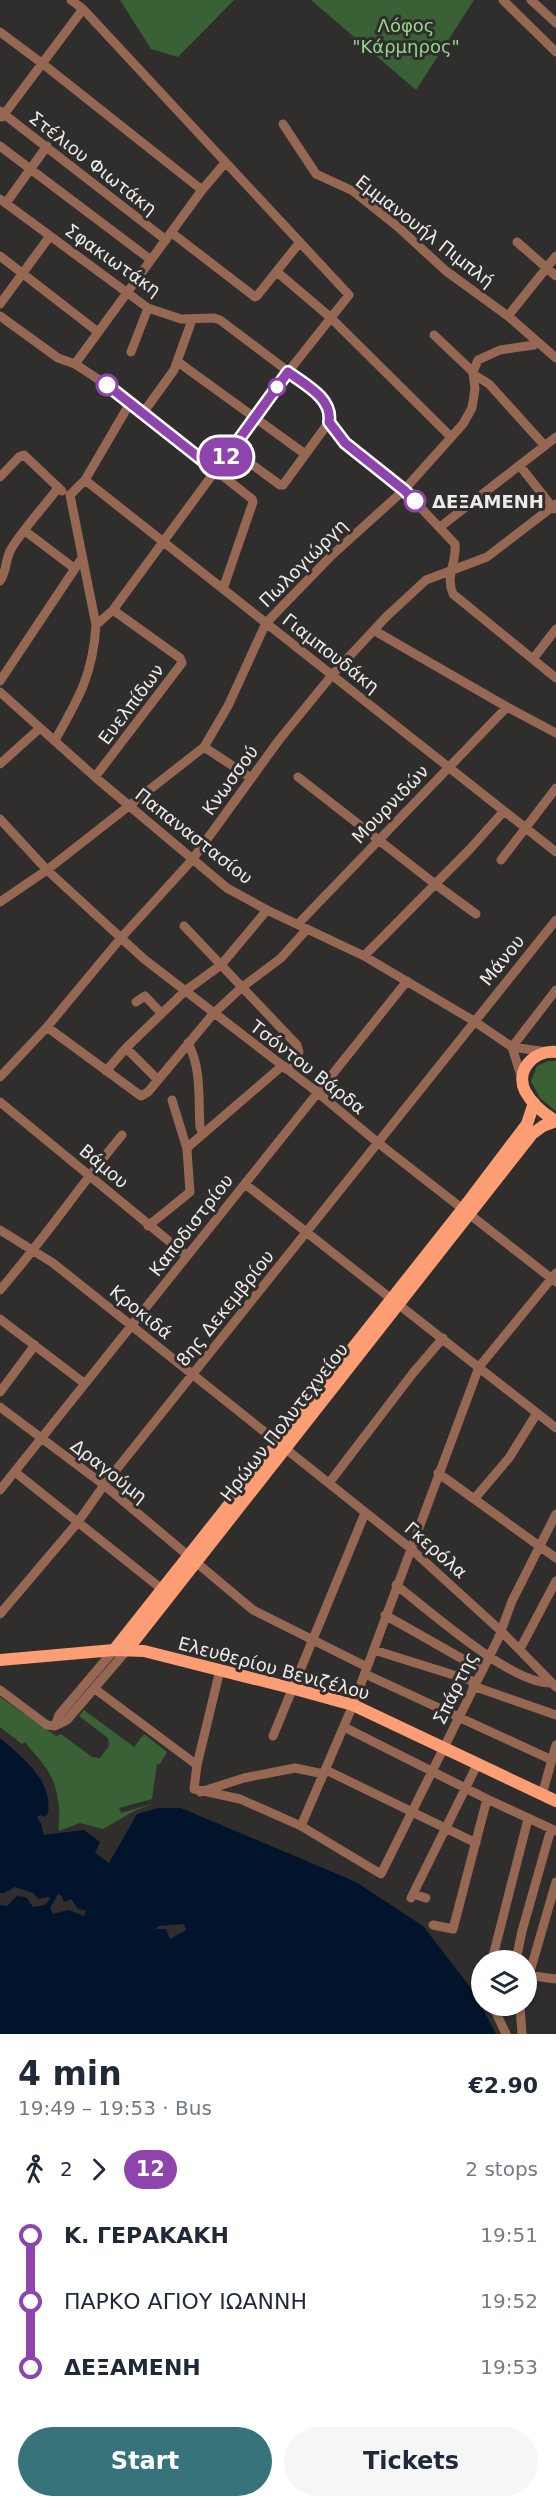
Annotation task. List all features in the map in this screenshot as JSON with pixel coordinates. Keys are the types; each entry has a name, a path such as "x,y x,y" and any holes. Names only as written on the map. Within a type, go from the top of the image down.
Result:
{"main road":[{"path":"465,1212 538,1128 556,1121 534,1103 526,1093 523,1082 524,1070 530,1060 552,1052"},
{"path":"465,1212 524,1128 532,1114 534,1103"},
{"name":"Ηρώων Πολυτεχνείου","path":"120,1650 465,1212"},
{"path":"120,1650 163,1590 192,1559"},
{"name":"Ελευθερίου Βενιζέλου","path":"0,1660 120,1650 144,1651 291,1688 353,1705 556,1801"}],"street":[{"path":"71,0 83,9 349,294 288,372 113,610 96,625"},
{"path":"503,0 556,52"},
{"path":"531,0 556,23"},
{"path":"1,115 83,9"},
{"path":"0,32 43,63 202,190"},
{"name":"Στέλιου Φιωτάκη","path":"1,115 255,297 277,272"},
{"name":"Εµµανουήλ Πιµπλή","path":"283,124 316,174 353,191 398,227 446,271 508,316 556,358"},
{"path":"0,146 151,260"},
{"path":"3,201 47,146"},
{"path":"75,364 202,190 225,163"},
{"name":"Σφακιωτάκη","path":"3,201 148,308 171,317 220,320 323,399 330,416 329,422 345,443 404,490 455,544 456,556 451,570"},
{"path":"0,304 50,236"},
{"path":"300,242 277,272 330,317 450,437"},
{"path":"517,242 556,276"},
{"path":"0,255 98,332"},
{"path":"508,316 556,256"},
{"path":"131,352 148,308"},
{"path":"0,317 58,358 75,364 130,403 252,499 253,502 223,589"},
{"path":"143,413 178,362 179,353 192,320"},
{"path":"434,334 473,373 489,384 545,446"},
{"path":"473,373 478,360 488,354 534,345 537,342"},
{"path":"178,362 305,454"},
{"name":"Πωλογιώργη","path":"0,902 46,870 204,747 228,706 266,623 331,556 404,490 463,424 472,408 475,389 473,373"},
{"path":"70,495 85,480 130,403"},
{"path":"232,450 280,485 329,422"},
{"path":"440,527 556,437"},
{"path":"0,477 19,457 27,456 58,488 70,495 96,625 95,645 81,694 55,740"},
{"path":"520,466 554,507"},
{"name":"Γιαμπουδάκη","path":"85,480 556,852"},
{"path":"0,580 5,571 8,554 58,488"},
{"name":"Κνωσσού","path":"0,1077 47,1027 120,939 192,860 251,778 332,675 426,580 487,557 554,507"},
{"path":"25,531 74,568"},
{"path":"0,681 82,558"},
{"path":"451,570 450,586 453,594 556,678"},
{"name":"Ευελπίδων","path":"95,777 182,663 180,658 113,610"},
{"path":"533,659 556,629"},
{"path":"375,631 556,733"},
{"name":"Παπαναστασίου","path":"0,692 95,777 227,888 267,910 364,956 474,1021 512,1047 552,1052"},
{"name":"Μουρνιδών","path":"158,1080 213,1014 241,988 281,958 303,927 378,839 507,707"},
{"path":"0,764 40,728"},
{"path":"204,747 251,778"},
{"path":"298,777 476,914"},
{"path":"501,860 556,788"},
{"path":"364,956 504,811"},
{"name":"Τσόντου Βάρδα","path":"0,819 46,870 120,939 213,1014 317,1092 465,1212 555,1278"},
{"path":"106,1071 161,1013 185,991 221,965 267,910"},
{"name":"Μάνου","path":"474,1021 556,920"},
{"path":"184,926 297,1045 299,1052 284,1068 187,1149"},
{"name":"Καποδιστρίου","path":"0,1490 407,981"},
{"path":"523,1082 512,1047 556,990"},
{"path":"136,1002 146,996 161,1013"},
{"name":"8ης Δεκεμβρίου","path":"0,1614 78,1522 104,1485 474,1021"},
{"path":"47,1027 139,1096 148,1092 158,1080 126,1048"},
{"path":"188,1043 199,1078 200,1127 203,1134"},
{"path":"148,1226 190,1192 187,1149 172,1100"},
{"name":"Βάμου","path":"0,1102 187,1256"},
{"path":"0,1290 34,1251 89,1175 122,1135"},
{"path":"245,1184 556,1428"},
{"name":"Κροκιδά","path":"0,1230 53,1263 282,1446"},
{"path":"197,1791 240,1799 301,1826 353,1705 479,1367 555,1278"},
{"path":"0,1318 84,1383"},
{"path":"329,1484 412,1373 443,1338"},
{"path":"0,1392 35,1345"},
{"name":"Δραγούμη","path":"0,1407 104,1485 254,1610 459,1718 552,1760"},
{"path":"475,1498 509,1458 537,1413"},
{"name":"Γκερόλα","path":"282,1446 410,1548 520,1649 554,1685"},
{"path":"15,1472 163,1590"},
{"path":"438,1473 556,1558"},
{"path":"273,1736 365,1513"},
{"name":"Σπάρτης","path":"301,1826 381,1874 445,1747 501,1631 512,1601 556,1514"},
{"path":"520,1649 552,1599 556,1581"},
{"path":"396,1585 488,1656 531,1681 554,1685"},
{"path":"385,1615 482,1670"},
{"path":"0,1690 46,1725 55,1726 67,1720 95,1689 120,1650"},
{"path":"55,1726 59,1714 120,1650"},
{"path":"374,1650 556,1715"},
{"path":"197,1791 197,1765 220,1670"},
{"path":"95,1689 197,1765"},
{"path":"344,1727 465,1789 553,1830 519,1950"},
{"path":"542,1795 556,1748"},
{"path":"426,1898 412,1896 478,1763"},
{"path":"197,1791 244,1778 295,1768 325,1772 476,1843"},
{"path":"240,1799 244,1778"},
{"path":"433,1925 453,1929 487,1799"},
{"path":"495,1950 528,1819"},
{"path":"535,1950 556,1882"},
{"path":"546,1913 556,1916"},
{"path":"537,1976 556,1979"},
{"path":"498,2016 506,2034"},
{"path":"521,2016 522,2034"}],"green space":[{"path":"120,0 234,0 178,57 151,49"},
{"name":"Λόφος \"Κάρμηρος\"","path":"311,0 474,0 416,90"},
{"path":"548,1061 556,1061 556,1111 540,1098 531,1081 537,1066"},
{"path":"0,1697 56,1736 61,1734 92,1757 100,1758 109,1746 108,1738 79,1716 84,1710 134,1747 144,1734 167,1752 160,1764 157,1764 152,1799 119,1808 121,1813 155,1803 134,1811 103,1829 80,1823 59,1831 57,1796 52,1779 25,1742 22,1744 0,1727"}],"water":[{"path":"0,1738 34,1770 46,1790 48,1813 45,1817 40,1815 37,1817 44,1835 84,1830 100,1842 95,1853 109,1863 137,1814 158,1808 181,1808 356,1882 423,1926 471,1988 471,2016 487,2016 496,2034 0,2034 0,1905 7,1906 17,1896 26,1897 33,1907 45,1905 51,1898 39,1899 33,1893 15,1887 0,1893 0,1843 2,1842 0,1842","holes":["58,1894 62,1896 64,1902 71,1899 78,1909 86,1911 84,1916 68,1910 53,1914 50,1908","184,1924 186,1930 170,1939 166,1929 156,1929 158,1926"]}],"bus line":[{"name":"12","path":"107,385 216,471 288,372 323,399 330,416 329,422 345,443 415,501"}],"place":[{"name":"ΔΕΞΑΜΕΝΗ","path":"415,501"}]}
